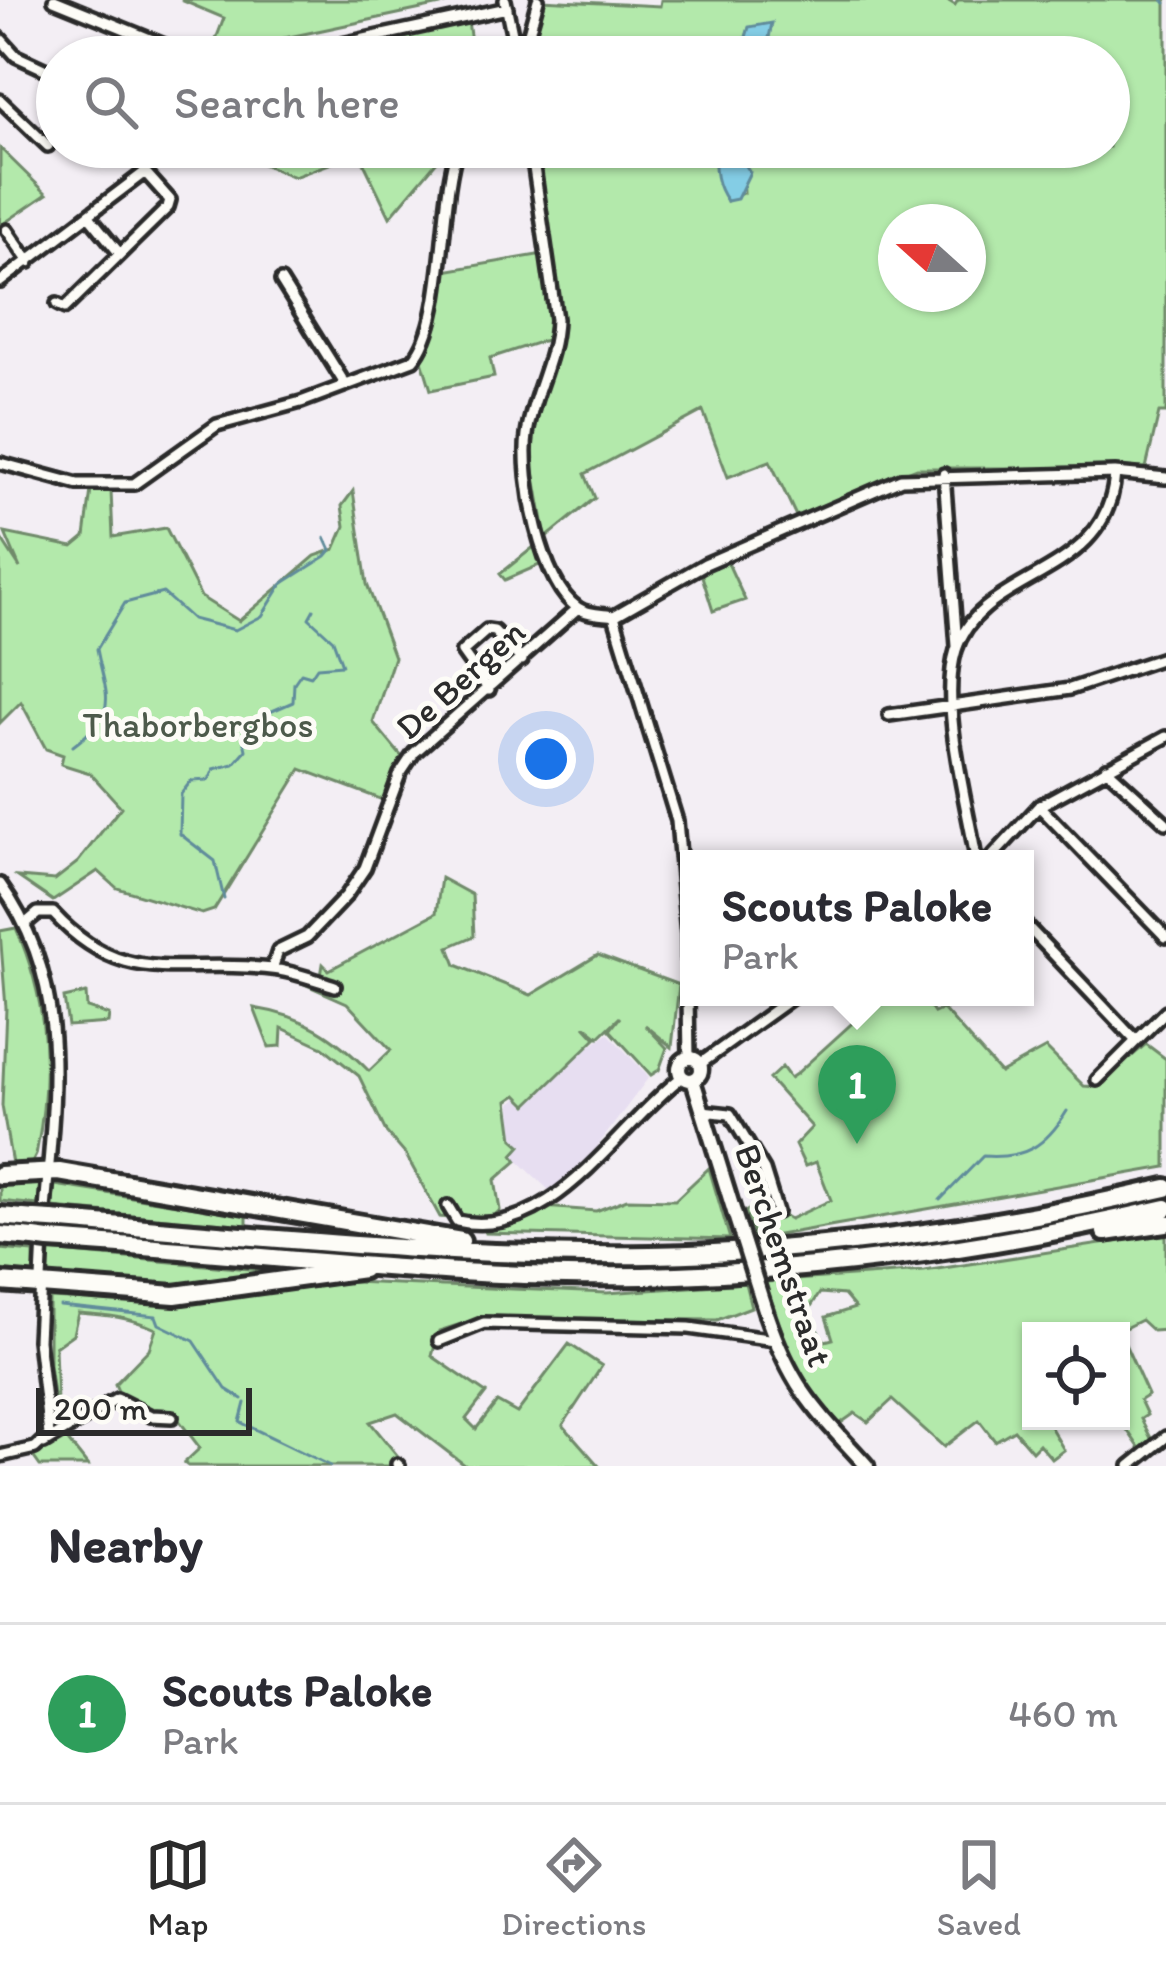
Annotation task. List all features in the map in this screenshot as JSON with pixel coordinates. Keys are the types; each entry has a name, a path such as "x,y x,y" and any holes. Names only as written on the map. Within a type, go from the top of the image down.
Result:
{"highway":[{"path":"0,1175 48,1172 474,1243 497,1253"},
{"path":"1091,1204 1107,1192 1166,1176"},
{"path":"0,1235 42,1229 497,1253 667,1255 838,1244 1166,1188"},
{"path":"0,1216 42,1229 381,1264 676,1276 868,1261 1166,1208"},
{"path":"1057,1231 1080,1237 1166,1223"},
{"path":"0,1282 175,1295 381,1264"}],"street":[{"path":"54,0 142,36"},
{"path":"528,36 538,0"},
{"path":"371,36 506,4 512,36"},
{"path":"0,38 16,56 36,65"},
{"path":"0,100 36,134"},
{"path":"57,304 65,308 170,200 145,168"},
{"path":"0,463 78,484 134,484 217,424 301,402 413,360 421,351 436,292 455,168"},
{"path":"534,168 556,319 555,345 526,438 527,480 555,580 578,608 614,616 678,578 881,486 944,474 1115,473 1166,478"},
{"path":"0,281 145,172"},
{"path":"89,216 120,254"},
{"path":"7,230 29,262"},
{"path":"281,280 345,384"},
{"path":"957,646 981,616 1087,541 1105,514 1115,473"},
{"path":"944,474 957,646 953,706 975,850"},
{"name":"De Bergen","path":"272,968 278,951 308,937 365,868 408,760 578,608"},
{"path":"614,616 670,788 680,869"},
{"path":"489,690 461,658 474,641 494,631 522,661"},
{"path":"889,715 1070,689 1166,657"},
{"path":"998,850 1040,806 1166,736"},
{"path":"1106,769 1166,823"},
{"path":"1040,806 1166,937"},
{"path":"0,884 25,924 42,966 55,1026 40,1287 40,1365 49,1435 44,1443"},
{"path":"25,924 38,913 53,913 82,944 114,960 272,968 335,986"},
{"path":"1034,933 1136,1041"},
{"path":"448,1205 457,1221 471,1224 527,1215 586,1168 687,1078 701,1072 694,1061 691,1006"},
{"path":"694,1061 779,1006"},
{"path":"1096,1080 1166,1011"},
{"name":"Berchemstraat","path":"687,1078 789,1376 814,1413 866,1466"},
{"name":"Berchemstraat","path":"702,1112 730,1114 764,1170 777,1212"},
{"path":"439,1341 484,1323 689,1328 775,1340"},
{"path":"0,1456 44,1443 118,1399 146,1414 172,1417"},
{"path":"1130,1466 1166,1437"}],"shaded area":[{"path":"608,1033 649,1077 593,1152 551,1192 512,1155 511,1103"}],"green space":[{"path":"181,0 464,0 294,36 217,36 224,18"},
{"path":"541,0 660,6 661,0 947,0 955,5 958,0 1166,0 1166,413 1159,413 1146,468 917,468 796,516 770,461 728,477 703,411 585,474 595,498 546,538 530,449 560,332 539,168 720,168 727,201 744,192 743,168 1130,168 1130,36 769,36 771,24 749,28 747,36 535,36"},
{"path":"468,21 470,36 404,36"},
{"path":"0,148 47,194 0,226"},
{"path":"272,168 318,168 294,177"},
{"path":"366,168 431,168 390,217"},
{"path":"543,254 552,338 490,358 494,377 431,390 421,357 444,271"},
{"name":"Thaborbergbos","path":"91,490 111,491 113,537 166,528 201,597 239,621 315,556 335,549 345,526 342,506 353,491 367,584 394,657 373,722 402,757 383,800 301,769 214,910 202,914 117,888 98,871 53,901 18,877 55,880 78,862 121,807 90,773 61,764 63,755 46,749 21,702 0,723 0,537 20,568 5,533 73,547 85,537"},
{"path":"535,546 542,564 505,580 500,574"},
{"path":"727,561 745,600 713,611 701,573"},
{"path":"441,878 472,895 474,936 449,947 456,965 531,995 598,955 679,985 672,1047 645,1025 667,1048 659,1070 651,1075 610,1030 620,1017 599,1037 585,1026 596,1038 527,1105 517,1095 508,1101 513,1139 521,1146 513,1155 517,1161 495,1180 500,1210 487,1222 440,1217 406,1155 386,1132 359,1076 323,1047 282,1028 281,1046 269,1047 254,1008 318,1029 369,1071 391,1050 347,1003 277,972 279,967 321,976 323,964 329,970 436,913"},
{"path":"16,928 41,1012 45,1068 36,1155 32,1163 12,1164 2,1106 6,1008 0,931"},
{"path":"86,993 87,1008 109,1015 108,1023 68,1026 64,998"},
{"path":"871,1006 929,1006 934,1013 943,1009 1000,1073 1046,1048 1084,1086 1096,1087 1146,1044 1166,1059 1166,1167 755,1239 745,1212 762,1202 790,1219 831,1200 816,1162 805,1166 795,1145 812,1127 769,1079 782,1067 790,1078"},
{"path":"709,1168 730,1239 485,1233 484,1227 543,1207 596,1211 627,1199 675,1200"},
{"path":"40,1182 38,1205 0,1201 0,1185"},
{"path":"55,1185 247,1215 247,1225 52,1208"},
{"path":"1166,1234 1166,1330 1153,1331 1141,1320 1130,1326 1022,1322 1022,1430 1052,1430 1064,1450 1052,1459 1039,1444 1032,1451 1014,1430 995,1441 979,1420 944,1447 892,1400 868,1422 855,1413 838,1425 796,1371 765,1282 924,1271","holes":["820,1293 844,1295 855,1308 826,1317 833,1339 825,1341 806,1314"]},
{"path":"0,1249 34,1252 34,1274 0,1270"},
{"path":"49,1251 260,1270 260,1278 177,1288 48,1281"},
{"path":"352,1282 607,1293 745,1283 751,1307 717,1320 480,1318 439,1331 432,1356 486,1393 466,1419 476,1429 497,1402 517,1413 569,1344 602,1366 563,1425 599,1466 466,1466 397,1413 370,1422 406,1466 188,1466 184,1463 200,1448 175,1415 156,1414 120,1396 115,1384 149,1349 156,1329 118,1317 78,1313 73,1334 55,1347 58,1431 49,1365 49,1298 175,1304"},
{"path":"1130,1355 1148,1395 1140,1400 1147,1415 1141,1419 1152,1440 1141,1450 1127,1430"},
{"path":"65,1437 88,1466 40,1466 30,1452"}],"water":[{"path":"772,23 769,36 746,36 749,27"},
{"path":"747,168 750,172 737,199 727,201 715,169"}],"waterway":[{"path":"1163,0 1166,3"},
{"path":"73,746 104,712 106,692 97,649 125,603 163,593 192,619 235,630 262,616 282,584 326,556 331,550 325,537"},
{"path":"224,899 215,861 180,834 181,794 191,781 209,780 214,769 234,764 246,750 243,736 263,715 293,702 294,683 301,673 311,676 317,667 342,665 333,640 309,618 314,609"},
{"path":"940,1200 983,1156 1032,1148 1067,1111"},
{"path":"60,1306 156,1316 159,1324 194,1341 226,1389 242,1399"},
{"path":"245,1403 240,1422 331,1466"}],"place":[{"name":"Scouts Paloke","path":"857,1144"}]}
